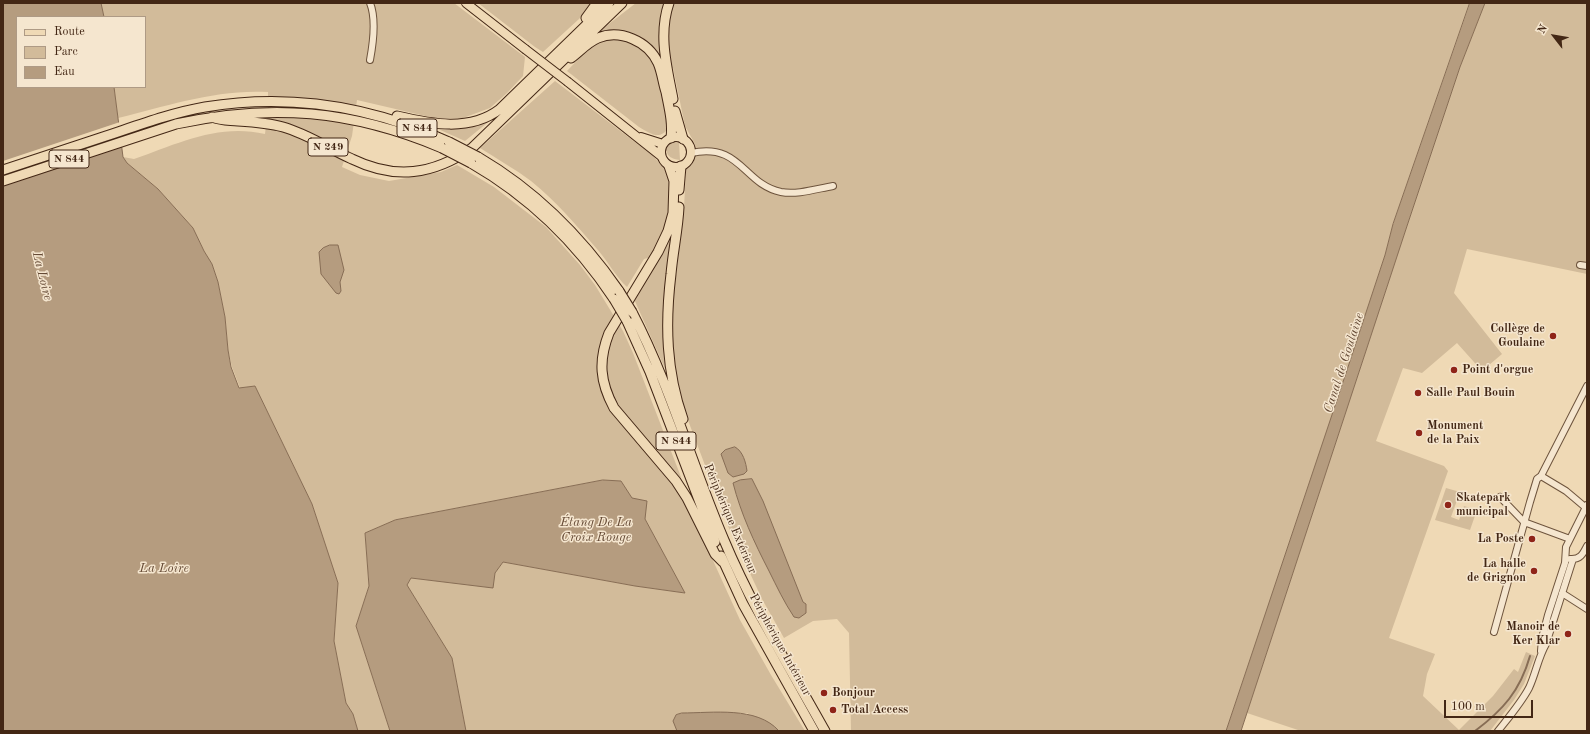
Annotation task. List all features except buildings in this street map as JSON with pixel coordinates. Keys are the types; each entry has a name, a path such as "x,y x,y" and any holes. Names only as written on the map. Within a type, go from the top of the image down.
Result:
{"highway":[{"path":"539,71 560,45 585,19 597,3"},
{"path":"384,119 454,124 475,122 495,112 609,3"},
{"name":"N 249","path":"212,117 222,121 259,122 284,128 303,134 362,164 384,170 397,172 418,172 433,168 447,163 461,155 486,135 622,3"},
{"path":"669,3 663,27 664,49 676,115 683,139"},
{"path":"540,82 592,41 598,38 613,35 628,37 649,49 658,62 672,122 670,138"},
{"name":"Périphérique Extérieur","path":"3,170 133,127 169,116 204,108 258,102 316,103 369,112 384,119 428,132 449,142 475,160 516,180 553,211 593,255 632,312 653,356 723,538 743,583 825,731"},
{"name":"Périphérique Intérieur","path":"3,181 176,124 212,117 258,112 293,112 384,119 414,136 475,160 549,220 588,262 614,299 627,321 650,372 723,562 754,623 814,731"},
{"path":"669,166 674,181 672,213 668,231 658,252 609,333 601,360 602,378 606,394 614,408 676,481 687,498 715,554 723,562"},
{"path":"681,166 679,180 679,211 668,298 667,336 676,396 693,449 692,459"}],"main road":[{"path":"466,3 661,156"},
{"path":"636,135 663,144"},
{"path":"675,137 683,139 689,145 691,153 688,161 681,166 669,166 663,161 661,156 661,148 663,144 670,138 675,137"}],"street":[{"path":"370,3 373,27 370,60"},
{"path":"691,153 700,151 712,152 727,156 740,164 759,182 780,192 796,193 833,186"},
{"path":"1494,632 1535,484 1537,479 1541,476 1587,386"},
{"path":"1540,654 1542,638 1548,615 1565,563 1566,547 1586,506 1566,491 1541,476"},
{"path":"1500,497 1524,522 1570,539"},
{"path":"1573,560 1585,555 1587,546"},
{"path":"1566,554 1573,560"},
{"path":"1498,731 1528,688 1540,654 1546,644 1573,560"},
{"path":"1562,593 1587,609"}],"green space":[{"path":"101,3 454,3 525,57 523,76 507,93 490,108 463,118 434,118 357,100 352,136 342,167 360,175 389,181 441,172 457,165 494,187 546,227 580,265 595,285 623,331 633,353 681,477 674,484 691,512 740,620 805,731 779,731 747,713 682,713 676,715 678,731 466,731 452,658 407,585 411,578 492,587 495,573 503,562 635,586 685,593 645,519 621,481 603,480 395,520 365,533 369,586 356,626 390,731 358,731 353,714 346,703 334,641 338,583 312,504 255,386 240,388 232,367 228,350 225,317 218,282 212,264 193,228 158,189 127,163 123,157 134,159 182,142 214,133 248,131 265,134 268,92 230,93 192,99 118,118 114,88 146,88 146,16 104,16"},
{"path":"478,3 591,3 579,19 543,52"},
{"path":"636,3 1470,3 1393,224 1385,255 1226,731 851,731 849,633 837,619 813,621 784,638 762,599 728,526 686,415 676,374 672,340 673,301 684,208 686,169 694,158 695,144 685,126 673,68 656,72 669,127 666,131 659,135 651,134 639,127 567,71 588,49 599,42 601,30"},
{"path":"1485,3 1587,3 1587,274 1467,249 1454,293 1502,354 1482,371 1457,343 1422,373 1403,368 1376,441 1444,466 1448,471 1389,638 1435,654 1427,674 1423,696 1459,730 1493,696 1514,669 1518,672 1526,652 1535,656 1524,684 1514,700 1490,731 1301,731 1247,713 1460,67"},
{"path":"555,81 652,155 664,168 669,179 668,210 661,241 651,257 644,259 627,287 605,258 549,197 531,181 480,148"},
{"path":"498,114 465,141 429,125 470,128"},
{"path":"674,142 679,143 680,160 671,157 667,153 669,144"},
{"path":"669,241 671,242 665,291 663,324 667,373 634,299"},
{"name":"Skatepark municipal","path":"1446,488 1460,492 1451,517 1459,520 1464,506 1477,510 1470,530 1435,520"}],"water":[{"name":"La Loire","path":"3,3 101,3 104,16 16,16 16,88 114,88 123,157 127,163 158,189 193,228 212,264 218,282 225,317 231,367 239,388 255,386 312,504 338,583 334,641 346,703 353,714 358,731 3,731"},
{"path":"1470,3 1485,3 1460,67 1241,731 1226,731 1385,255 1393,224"},
{"path":"330,245 338,245 344,270 340,282 341,291 339,294 336,293 321,274 319,252 323,248"},
{"path":"735,447 742,454 747,471 744,474 733,477 728,473 721,454 725,450"},
{"path":"752,479 763,501 803,602 806,604 806,613 799,618 794,617 787,606 753,539 740,506 733,483 740,480"},
{"name":"Étang De La Croix Rouge","path":"603,480 621,481 632,498 647,501 645,519 685,593 635,586 503,562 495,573 493,588 411,578 407,585 452,658 466,731 390,731 356,626 369,586 365,533 395,520"},
{"path":"721,712 747,714 770,723 779,731 677,731 673,721 676,715 682,713"}],"pier":[{"path":"120,122 123,145 3,185 3,161"}],"waterway":[{"path":"1475,731 1494,715 1516,690 1530,656"}],"place":[{"name":"Collège de Goulaine","path":"1553,336"},
{"name":"Point d'orgue","path":"1454,370"},
{"name":"Salle Paul Bouin","path":"1418,393"},
{"name":"Monument de la Paix","path":"1419,433"},
{"name":"Skatepark municipal","path":"1448,505"},
{"name":"La Poste","path":"1532,539"},
{"name":"La halle de Grignon","path":"1534,571"},
{"name":"Manoir de Ker Klar","path":"1568,634"},
{"name":"Bonjour","path":"824,693"},
{"name":"Total Access","path":"833,710"}],"water label":[{"name":"Canal de Goulaine","path":"1344,363"}]}
